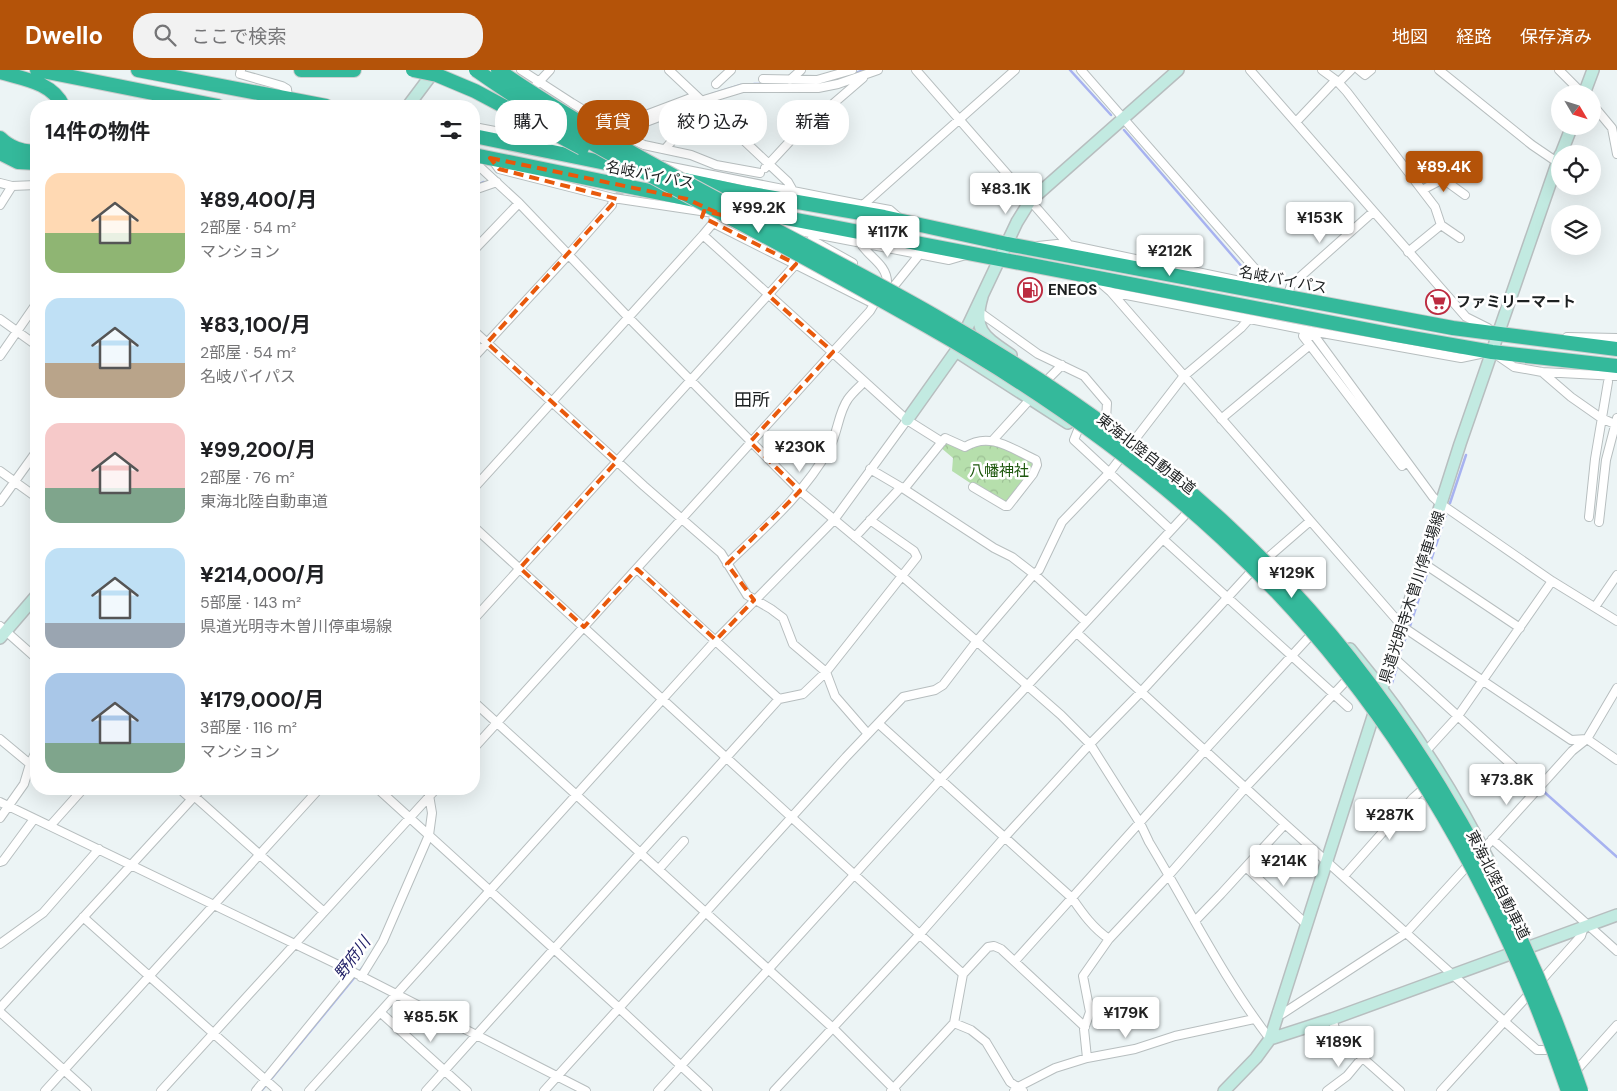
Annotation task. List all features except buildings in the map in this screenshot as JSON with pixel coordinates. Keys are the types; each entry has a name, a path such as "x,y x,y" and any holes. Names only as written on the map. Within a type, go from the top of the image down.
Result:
{"highway":[{"path":"37,70 188,100"},
{"path":"138,70 293,100"},
{"path":"165,70 210,80 250,92"},
{"path":"301,70 354,70"},
{"path":"413,70 437,75 475,91 599,157 747,227"},
{"name":"東海北陸自動車道","path":"476,70 528,106 601,149 932,329 994,366 1085,426 1128,458 1224,540 1270,585 1310,629 1387,727 1429,792 1483,886 1510,943 1537,1007 1562,1090"},
{"path":"0,72 47,88 59,100"},
{"name":"東海北陸自動車道","path":"502,72 535,95 608,140 885,288 999,354 1092,416 1184,487 1230,528 1320,621 1395,717 1430,769 1484,864 1520,935 1585,1089"},
{"name":"名岐バイパス","path":"480,137 746,193 902,221 1007,244 1310,302 1454,328 1617,349"},
{"path":"0,138 12,147 30,151"},
{"path":"0,153 18,162 30,164"},
{"name":"名岐バイパス","path":"480,156 618,185 892,237 968,254 1492,352 1617,366"}],"street":[{"path":"241,70 240,74 287,89 288,99"},
{"path":"412,100 435,70"},
{"path":"521,70 577,107"},
{"path":"524,100 550,70"},
{"path":"669,70 700,100 743,88 818,88 878,70"},
{"path":"716,84 731,70"},
{"path":"790,80 801,70"},
{"path":"763,80 817,80 852,70"},
{"path":"916,70 1069,245"},
{"path":"863,204 1015,70"},
{"path":"1081,70 1264,279 1263,286"},
{"path":"309,1091 716,640 834,520 956,351 1000,260 1016,222 1030,201 1178,70"},
{"path":"1250,70 1466,317 1498,334"},
{"path":"1322,70 1337,81 1436,207 1441,225 1460,238"},
{"path":"1296,122 1333,83 1341,80 1350,70"},
{"path":"1359,70 1365,75 1371,70"},
{"path":"1439,70 1532,145 1551,153"},
{"path":"1448,77 1455,70"},
{"path":"1558,70 1574,85"},
{"path":"1587,85 1593,70"},
{"path":"756,182 760,173 790,140 866,75"},
{"path":"1601,113 1615,126 1617,154"},
{"path":"480,128 863,204 890,210 902,221"},
{"path":"644,145 692,155 716,164 760,173"},
{"path":"665,150 668,145"},
{"path":"747,145 788,182 792,189"},
{"path":"490,158 498,169 617,198 714,214 812,237 949,260 968,254"},
{"path":"480,168 519,202 629,318 800,491 902,576 1060,715 1090,744 1140,823 1149,842 1254,1019 1270,1039"},
{"path":"1422,190 1443,178 1465,195"},
{"name":"県道光明寺木曽川停車場線","path":"1270,1039 1441,504 1551,180"},
{"path":"0,182 12,186 30,186"},
{"path":"480,188 497,182"},
{"path":"0,205 12,186"},
{"path":"480,351 569,254 617,198"},
{"path":"480,244 519,202"},
{"path":"1289,291 1290,285 1373,212"},
{"path":"480,481 703,235 713,223 714,214"},
{"path":"713,223 913,324 1031,398 1120,460 1186,514 1250,574 1309,637 1345,682 1373,719 1421,791 1466,868 1508,955 1562,1090"},
{"path":"1408,252 1441,225"},
{"path":"703,235 907,420 942,442"},
{"path":"480,612 796,264 812,237"},
{"path":"812,237 927,304 965,332"},
{"path":"860,244 885,270 890,284"},
{"path":"1031,248 1044,245 1069,245 1289,291 1300,294 1310,302"},
{"path":"480,741 833,352 890,284 918,255"},
{"path":"1095,278 1111,292 1309,522 1403,627 1571,740 1586,739 1617,760"},
{"path":"1111,292 1249,319 1313,334 1461,358 1492,352 1514,367 1542,372 1617,376"},
{"path":"982,297 978,311 979,325 990,340 1135,441 1204,496 1268,557 1326,620 1382,690 1426,751 1483,849 1544,977 1579,1067 1585,1089"},
{"path":"978,311 1038,354 1084,376 1107,403 1106,420"},
{"path":"0,356 30,313"},
{"path":"0,319 30,341"},
{"path":"544,1091 705,911 904,697 935,690 943,685 976,642 1039,570 1062,522 1120,460 1183,377 1249,319"},
{"path":"1313,334 1303,336 1402,466 1407,462"},
{"path":"1313,334 1433,497 1552,581 1617,621"},
{"path":"480,337 721,553 747,595 772,609 783,618 793,644 826,672 835,696 868,734"},
{"path":"1520,337 1617,338"},
{"path":"1221,419 1310,345"},
{"path":"993,440 1062,365"},
{"path":"1542,372 1571,397 1601,418 1616,422 1606,460 1598,522"},
{"path":"728,564 800,491 829,449 848,399 864,382"},
{"path":"1589,517 1594,459 1608,382"},
{"path":"1078,430 1074,440 1171,530"},
{"path":"854,537 902,488 945,438 965,447 972,443 993,440 1036,460 1037,465 1033,474 1008,506 973,487"},
{"path":"0,502 30,460"},
{"path":"870,470 902,488 994,548 1012,557 1034,574 1086,622"},
{"path":"0,472 30,493"},
{"path":"658,1091 854,874 1186,514"},
{"path":"426,1091 780,699 803,694 826,672 917,557 914,551 870,520"},
{"path":"774,1091 834,1029 1004,838 1227,598 1268,557 1309,522"},
{"path":"480,532 963,974"},
{"path":"1163,539 1348,707"},
{"path":"1422,563 1520,628"},
{"path":"637,569 780,699"},
{"path":"1595,607 1617,575"},
{"path":"1426,751 1458,716 1552,581"},
{"path":"30,602 2,631 30,653"},
{"path":"1077,633 1452,975 1537,1050 1546,1050"},
{"path":"1015,961 1309,637"},
{"path":"1393,657 1538,789"},
{"path":"1087,1058 1085,1027 1090,1012 1083,976 1110,939 1246,787 1345,682"},
{"path":"1277,1013 1282,1014 1406,933 1572,751 1586,739 1617,688"},
{"path":"480,708 834,1029 893,1090 954,1024 963,974 988,947 994,946 1001,949 1085,1027"},
{"path":"879,724 1072,898 1099,932 1110,939"},
{"path":"0,739 30,764 24,784 0,818"},
{"path":"1344,876 1421,791"},
{"path":"50,826 78,795"},
{"path":"190,795 324,912"},
{"path":"46,1091 313,795"},
{"path":"385,795 708,1091"},
{"path":"161,1091 410,818 428,795"},
{"path":"256,1091 267,1082 383,940 427,833 432,813 428,795"},
{"path":"0,1008 193,797"},
{"path":"0,802 357,974 586,1091"},
{"path":"0,862 3,861 34,819"},
{"path":"1195,921 1285,824"},
{"path":"1492,839 1586,926 1617,951"},
{"path":"659,869 684,841"},
{"path":"0,944 43,913 99,849"},
{"path":"1246,867 1306,924"},
{"path":"1224,1091 1256,1058 1270,1039 1332,1019 1617,915"},
{"path":"83,917 278,1091"},
{"path":"1441,1091 1581,936 1586,926"},
{"path":"0,1012 87,1091"},
{"path":"381,1012 467,1091"},
{"path":"954,1024 971,1030 986,1042 1010,1082 1018,1090 1055,1068 1087,1058 1254,1019"},
{"path":"1332,1019 1338,1034 1400,1091"},
{"path":"1562,1090 1579,1067 1617,1025"},
{"path":"1327,1091 1347,1076 1362,1058"}],"highlighted area":[{"path":"490,158 687,199 722,215 704,211 702,217 796,264 768,295 833,352 750,442 800,491 727,564 754,600 716,640 637,569 584,627 520,568 617,461 487,343 617,199 499,169"}],"green space":[{"name":"八幡神社","path":"945,438 965,447 993,440 1036,460 1035,465 1005,506 952,471 953,458 940,447"}],"waterway":[{"name":"野府川","path":"819,83 847,77 863,70"},
{"path":"1070,70 1111,115"},
{"name":"野府川","path":"754,84 811,84"},
{"name":"野府川","path":"712,94 741,85"},
{"path":"1124,130 1243,268 1253,276"},
{"name":"野府川","path":"480,184 484,182"},
{"path":"1450,503 1466,455"},
{"path":"1430,563 1446,515"},
{"path":"1410,626 1428,570"},
{"path":"1398,658 1407,634"},
{"path":"1392,683 1398,664"},
{"path":"1542,790 1617,857"},
{"name":"野府川","path":"262,1090 363,967"}],"tunnel":[{"path":"619,196 626,163"}],"place":[{"name":"ENEOS","path":"1030,290"},
{"name":"ファミリーマート","path":"1438,302"}],"district":[{"name":"田所","path":"752,400"}]}
